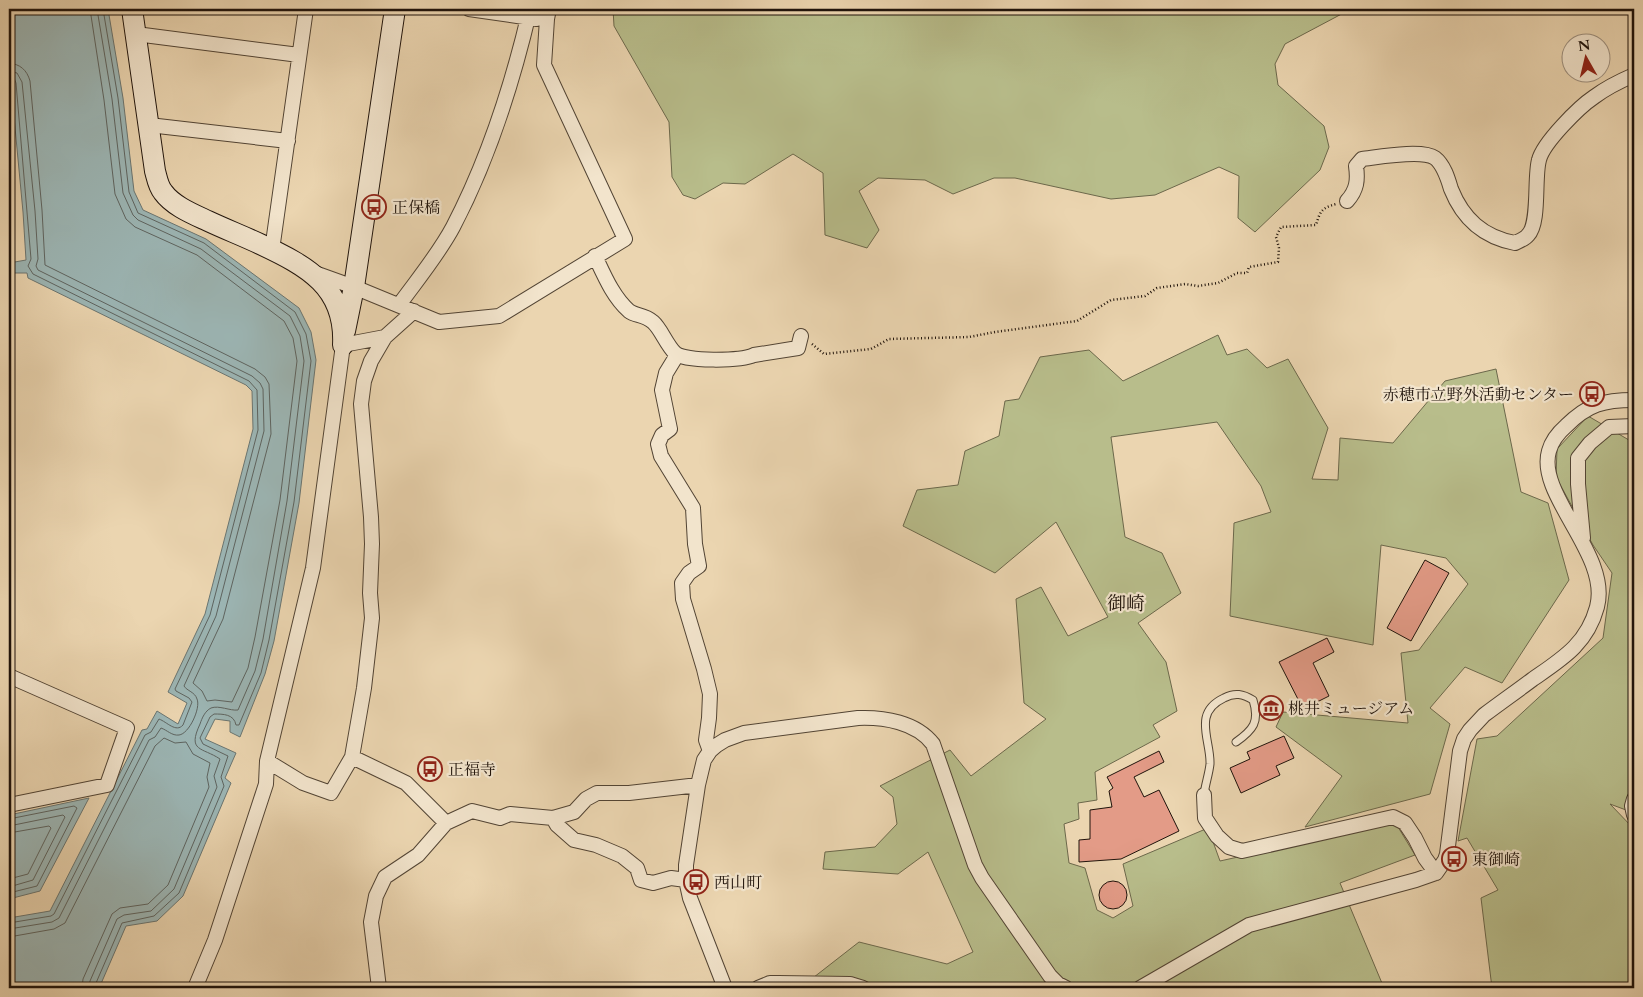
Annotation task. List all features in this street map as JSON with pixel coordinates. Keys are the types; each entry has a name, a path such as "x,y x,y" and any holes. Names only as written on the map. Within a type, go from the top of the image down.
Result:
{"street":[{"path":"132,9 155,171 163,193 192,214 272,250 311,272 354,287 439,322 499,316 625,239 544,65 548,14 469,9"},
{"path":"272,250 306,9"},
{"path":"195,988 216,940 261,802 266,784 267,761 313,568 343,346 354,287 395,9"},
{"path":"399,305 452,228 482,163 517,63 529,14"},
{"path":"136,34 300,55"},
{"path":"1348,201 1353,194 1358,180 1356,166 1362,159 1422,154 1435,158 1445,170 1457,203 1474,225 1501,240 1515,243 1529,235 1534,224 1538,160 1544,148 1561,128 1593,97 1634,75"},
{"path":"149,125 288,141"},
{"path":"595,256 611,289 630,313 645,315 655,324 665,341 677,355 731,360 747,358 754,355 798,348 801,336"},
{"path":"311,272 325,286 336,304 342,321 343,346"},
{"path":"267,761 302,783 331,794 352,757 364,688 372,618 370,593 371,517 361,404 364,381 371,361 385,337 414,311"},
{"path":"343,346 385,337"},
{"path":"677,355 666,373 662,390 670,429 662,435 658,444 661,456 693,508 695,544 699,566 689,573 682,583 683,599 710,694 706,740 710,752"},
{"path":"1140,988 1249,925 1416,880 1436,873 1443,865 1447,854 1457,768 1464,739 1484,715 1566,656 1577,645 1590,625 1599,596 1595,576 1584,545 1552,484 1548,472 1548,452 1556,436 1570,421 1586,410 1612,400 1633,399"},
{"path":"1584,545 1578,484 1578,458 1590,443 1609,428 1634,426"},
{"path":"9,676 126,728 107,785 9,805"},
{"path":"725,988 690,898 686,880 686,865 701,768 710,752 725,740 744,734 875,717 889,719 920,731 928,738 936,752 975,865 982,878 1050,976 1058,984 1066,988"},
{"path":"352,757 406,782 446,823"},
{"path":"379,988 371,922 376,896 385,877 418,855 446,823 472,811 500,818 510,814 553,818 574,812 586,798 597,793 629,792 698,785"},
{"path":"1204,795 1205,818 1229,848 1242,851 1393,817 1405,823 1436,873"},
{"path":"1634,799 1632,806 1634,815"},
{"path":"553,818 557,825 574,840 596,845 622,856 638,868 641,880 653,883 671,878 686,880"},
{"path":"758,988 778,982 850,984 862,988"}],"lane":[{"path":"1204,795 1210,763 1205,735 1207,715 1214,702 1228,696 1243,694 1253,700 1256,708 1255,724 1247,734 1236,742"}],"path":[{"path":"801,336 824,354 832,354 870,349 888,338 969,337 1078,321 1111,300 1144,296 1157,288 1185,284 1198,286 1218,283 1237,273 1247,273 1249,267 1278,262 1279,248 1276,238 1281,227 1316,225 1320,212 1328,206 1348,201"}],"green space":[{"path":"613,9 1351,9 1285,44 1275,64 1278,85 1324,126 1329,147 1320,170 1255,232 1238,218 1239,176 1219,167 1155,195 1111,199 1015,178 994,178 953,194 925,180 878,178 859,191 879,230 867,248 825,235 823,173 793,154 745,184 723,183 695,199 683,195 672,177 669,122 614,26"},
{"path":"1218,335 1227,355 1247,349 1267,368 1288,359 1328,428 1312,479 1338,480 1340,438 1393,443 1445,381 1496,369 1521,492 1548,503 1569,580 1502,683 1465,667 1430,708 1450,724 1430,794 1305,827 1342,776 1276,727 1283,712 1408,723 1401,653 1419,650 1468,584 1446,558 1381,545 1373,645 1230,616 1234,523 1271,512 1261,486 1217,422 1111,437 1125,537 1162,553 1181,593 1138,623 1166,662 1177,711 1153,725 1160,737 1095,772 1097,800 1078,803 1079,819 1064,824 1069,863 1085,868 1097,910 1113,918 1133,906 1123,864 1208,828 1220,861 1395,822 1415,855 1340,883 1384,988 800,988 859,942 947,964 973,952 928,852 898,874 823,869 825,852 875,847 897,824 893,797 880,786 950,750 971,776 1046,719 1024,703 1016,599 1041,587 1068,636 1108,617 1056,522 995,573 903,526 917,490 958,485 965,451 999,436 1005,401 1019,399 1040,357 1089,350 1123,381"},
{"path":"1588,416 1634,443 1634,490 1629,525 1634,531 1634,813 1610,804 1634,829 1634,988 1492,988 1481,898 1498,890 1467,838 1458,841 1477,739 1497,736 1603,638 1612,573 1593,545 1556,477 1557,449"}],"water":[{"path":"9,9 108,9 123,98 134,191 143,210 206,239 299,308 311,332 316,360 299,503 274,641 265,674 240,737 230,732 230,721 215,719 205,739 236,753 225,778 231,783 183,896 157,921 126,926 100,986 101,988 9,988 9,918 50,911 142,730 147,729 157,711 178,724 187,703 168,692 205,614 253,429 252,391 246,385 28,278 27,273 9,273 9,263 26,260 9,64"},
{"path":"89,798 40,891 9,899 9,815"}],"building":[{"path":"1425,560 1449,573 1411,641 1387,628"},
{"path":"1327,638 1334,652 1313,663 1329,696 1303,709 1279,662"},
{"path":"1284,736 1294,758 1276,766 1280,775 1241,793 1230,768 1250,759 1247,752"},
{"path":"1159,751 1164,762 1134,777 1144,797 1159,790 1179,831 1121,859 1079,862 1079,840 1090,839 1090,810 1112,807 1109,791 1113,788 1107,777"},
{"path":"1113,881 1123,885 1127,895 1123,905 1113,909 1103,905 1099,895 1103,885"}],"place":[{"name":"正保橋","path":"374,207"},
{"name":"赤穂市立野外活動センター","path":"1592,394"},
{"name":"桃井ミュージアム","path":"1271,708"},
{"name":"正福寺","path":"430,769"},
{"name":"東御崎","path":"1454,859"},
{"name":"西山町","path":"696,882"}],"district":[{"name":"御崎","path":"1126,603"}]}
